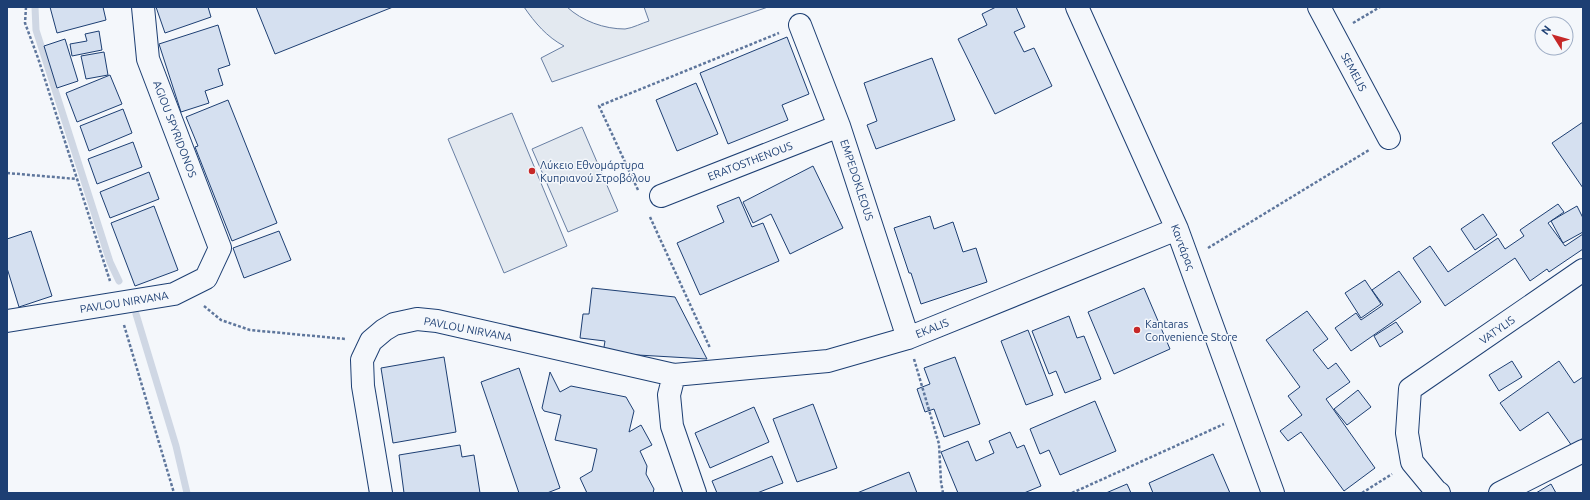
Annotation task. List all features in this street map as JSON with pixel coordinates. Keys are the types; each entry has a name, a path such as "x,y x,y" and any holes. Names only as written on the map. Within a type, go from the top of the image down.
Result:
{"street":[{"name":"AGIOU SPYRIDONOS","path":"143,7 148,59 220,248"},
{"name":"Καντάρας","path":"1077,7 1177,228 1272,493"},
{"name":"SEMELIS","path":"1320,7 1390,138"},
{"name":"EMPEDOKLEOUS","path":"800,24 839,126 908,338"},
{"name":"ERATOSTHENOUS","path":"661,196 839,126"},
{"name":"EKALIS","path":"674,375 828,361 908,338 1177,228"},
{"name":"PAVLOU NIRVANA","path":"7,321 174,294 206,278 220,248"},
{"name":"VATYLIS","path":"1412,462 1406,433 1410,389 1583,270"},
{"name":"PAVLOU NIRVANA","path":"380,493 362,386 362,360 371,341 394,324 417,319 437,321 674,375"},
{"path":"674,375 669,395 672,426 696,493"},
{"path":"1500,493 1583,451"},
{"path":"1412,462 1436,491 1440,493"}],"path":[{"path":"26,7 25,23 38,58 117,303 174,493"},
{"path":"1334,34 1380,7"},
{"path":"639,193 599,106 800,24"},
{"path":"1189,260 1390,138"},
{"path":"7,173 77,179"},
{"path":"649,215 720,371"},
{"path":"184,288 221,320 250,330 371,341"},
{"path":"908,338 939,444 943,493"},
{"path":"1072,493 1245,415"},
{"path":"1362,493 1412,462"}],"shaded area":[{"path":"524,7 567,7 586,20 601,26 625,29 649,21 644,7 768,7 552,82 541,58 564,46 542,29 532,19"},
{"path":"512,113 567,246 504,273 448,139"},
{"path":"582,127 618,211 568,232 532,149"}],"building":[{"path":"50,7 103,7 106,20 57,33"},
{"path":"156,7 208,7 211,17 165,33"},
{"path":"256,7 393,7 275,54"},
{"path":"996,7 1016,7 1025,27 1014,32 1024,52 1034,48 1052,86 995,114 958,39 987,25 982,14"},
{"path":"218,25 230,65 218,69 223,85 205,91 209,103 181,112 159,44"},
{"path":"99,31 102,50 72,56 70,44 87,41 85,34"},
{"path":"787,37 809,94 782,105 788,120 728,144 700,73"},
{"path":"65,39 78,81 57,88 44,46"},
{"path":"104,52 108,75 86,79 81,56"},
{"path":"932,58 955,120 876,149 867,125 877,121 864,83"},
{"path":"110,75 122,104 77,122 66,93"},
{"path":"696,83 718,134 677,151 656,100"},
{"path":"228,100 277,223 232,241 195,147 198,146 186,117"},
{"path":"123,109 132,133 89,151 80,126"},
{"path":"1583,122 1583,188 1552,143"},
{"path":"133,142 142,167 97,184 88,159"},
{"path":"813,166 843,228 790,254 771,214 753,223 743,202"},
{"path":"149,172 159,199 110,218 100,192"},
{"path":"739,197 752,227 763,223 779,261 700,295 677,243 724,222 717,206"},
{"path":"1558,204 1564,212 1548,223 1565,246 1583,234 1583,249 1549,272 1547,269 1530,281 1515,258 1445,306 1413,258 1430,246 1448,272 1498,238 1505,249 1524,236 1520,230"},
{"path":"154,206 178,270 135,286 111,223"},
{"path":"1577,206 1583,218 1583,232 1563,243 1551,221"},
{"path":"1483,214 1497,235 1475,250 1461,229"},
{"path":"930,216 934,229 953,222 963,252 976,248 987,282 921,304 894,228"},
{"path":"31,231 52,296 19,307 7,268 7,239"},
{"path":"279,231 291,260 244,278 233,248"},
{"path":"1399,271 1421,302 1351,351 1335,328 1356,313 1361,320 1383,305 1372,290"},
{"path":"1365,280 1381,304 1361,318 1345,293"},
{"path":"592,288 675,297 707,359 603,353 605,341 580,338 583,314 589,314"},
{"path":"1144,288 1170,349 1114,374 1088,312"},
{"path":"1307,311 1328,339 1313,350 1328,369 1336,363 1350,382 1326,399 1375,468 1344,491 1301,432 1288,441 1280,431 1302,415 1288,396 1300,387 1266,340"},
{"path":"1069,316 1077,338 1084,336 1101,379 1065,393 1056,371 1049,374 1032,331"},
{"path":"1396,322 1403,332 1380,347 1374,336"},
{"path":"1028,330 1053,395 1026,405 1001,341"},
{"path":"444,357 456,432 393,443 381,368"},
{"path":"955,357 980,424 944,437 934,409 925,412 917,389 930,384 924,368"},
{"path":"1512,361 1522,377 1499,391 1489,375"},
{"path":"1559,361 1574,383 1583,377 1583,438 1572,446 1548,412 1520,431 1500,403"},
{"path":"519,368 560,488 547,493 519,493 481,382"},
{"path":"550,372 560,392 571,386 626,397 634,411 629,432 641,425 652,445 640,451 647,466 646,474 654,489 653,493 587,493 580,478 592,471 597,449 555,440 561,415 544,411 542,408"},
{"path":"1358,390 1371,407 1347,425 1334,409"},
{"path":"1095,401 1116,451 1060,475 1049,450 1040,454 1030,429"},
{"path":"813,404 837,468 797,482 773,419"},
{"path":"754,407 769,442 710,468 695,433"},
{"path":"1010,432 1017,448 1024,445 1041,486 1024,493 958,493 941,452 968,441 976,461 994,453 989,441"},
{"path":"460,445 462,457 474,455 480,493 404,493 399,455"},
{"path":"1213,454 1230,493 1153,493 1149,483"},
{"path":"772,456 783,483 757,493 717,493 712,481"},
{"path":"909,472 917,493 857,493"},
{"path":"1127,484 1131,493 1106,493"},
{"path":"1551,484 1556,493 1536,493"}],"waterway":[{"path":"35,7 36,30 110,262 119,281"},
{"path":"136,314 176,446 187,493"}],"place":[{"name":"Λύκειο Εθνομάρτυρα Κυπριανού Στροβόλου","path":"532,171"},
{"name":"Kantaras Convenience Store","path":"1137,330"}]}
